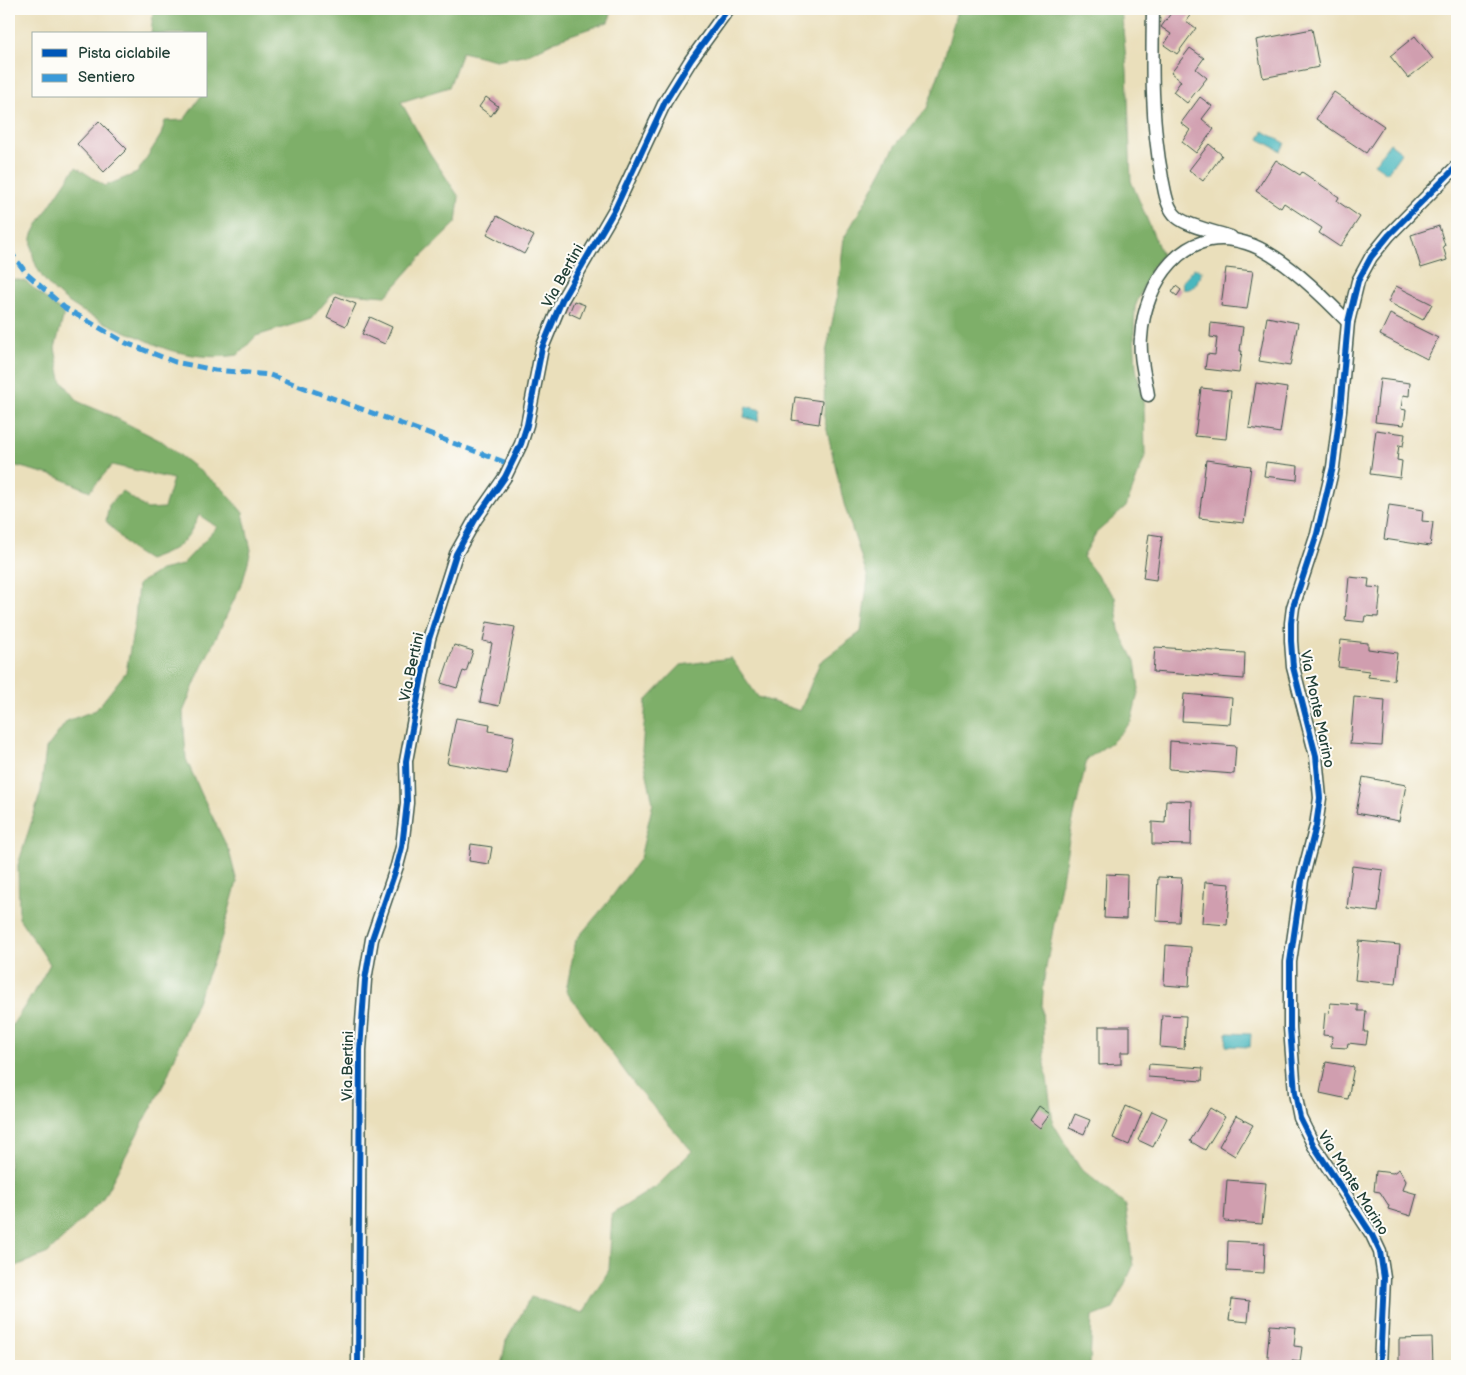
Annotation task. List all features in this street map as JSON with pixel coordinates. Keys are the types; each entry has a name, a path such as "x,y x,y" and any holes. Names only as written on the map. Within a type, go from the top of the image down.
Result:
{"street":[{"name":"Via Bertini","path":"358,1366 360,1050 365,973 372,939 402,846 407,803 406,761 429,639 459,549 475,520 508,471 521,444 527,425 542,348 562,300 615,209 669,96 691,60 728,9"},
{"path":"1153,9 1153,118 1159,163 1168,202 1173,213 1184,222 1247,243 1262,250 1330,303 1348,322"},
{"name":"Via Monte Marino","path":"1380,1366 1384,1278 1380,1252 1372,1234 1317,1152 1300,1118 1296,1104 1290,1028 1290,973 1293,936 1320,798 1316,756 1293,667 1290,641 1291,623 1293,607 1317,534 1333,468 1339,425 1348,322 1358,281 1371,257 1389,235 1457,166"},
{"path":"1148,395 1141,351 1141,328 1148,300 1159,278 1176,257 1198,244 1219,239 1247,243"}],"green space":[{"path":"152,9 613,9 608,22 562,38 528,54 496,60 462,52 449,87 401,102 429,152 459,197 456,223 420,258 386,296 334,292 311,319 256,336 238,355 216,357 168,350 85,313 53,289 41,274 33,257 32,238 34,233 76,167 105,186 137,173 161,135 165,121 184,120 200,98 208,98 208,32 151,32"},
{"path":"956,9 1121,9 1127,70 1131,181 1162,255 1151,268 1135,307 1136,368 1144,406 1145,456 1126,507 1096,533 1083,557 1115,597 1119,630 1135,661 1139,689 1131,722 1113,741 1087,759 1071,829 1044,979 1042,1006 1044,1056 1053,1123 1080,1168 1125,1205 1133,1266 1113,1309 1092,1317 1090,1366 501,1366 506,1341 531,1297 583,1313 609,1270 612,1214 657,1186 692,1151 637,1088 566,991 576,940 608,902 640,858 653,803 642,751 646,701 681,665 731,658 758,697 800,711 820,662 861,632 868,578 844,504 824,417 825,358 837,298 844,238 895,146 927,108 943,62"},
{"path":"9,279 25,281 64,314 55,348 61,380 79,402 110,415 163,442 224,490 243,513 251,550 243,581 199,673 183,712 186,759 229,851 237,882 220,943 165,1082 102,1200 48,1253 9,1269 9,1030 50,964 19,918 18,865 41,791 46,749 67,721 96,710 126,672 135,620 138,584 161,570 182,565 217,527 199,515 190,533 180,545 148,560 132,550 106,521 109,505 122,491 147,509 164,508 173,479 112,465 90,491 55,476 9,464"}],"water":[{"path":"1263,131 1285,143 1281,151 1259,139"},
{"path":"1390,143 1402,152 1387,173 1374,164"},
{"path":"1194,268 1201,270 1198,281 1190,289 1183,289 1182,282"},
{"path":"746,406 761,410 758,421 744,417"},
{"path":"1227,1033 1251,1034 1250,1047 1226,1046"}],"building":[{"path":"1174,9 1194,10 1186,21 1196,28 1177,54 1164,45 1171,34 1161,27"},
{"path":"1312,29 1319,67 1263,78 1256,40"},
{"path":"1415,36 1433,59 1408,78 1390,56"},
{"path":"1190,48 1204,58 1196,69 1207,78 1187,103 1173,92 1181,81 1171,73"},
{"path":"1334,92 1384,126 1366,153 1316,119"},
{"path":"486,97 498,106 491,116 479,107"},
{"path":"1200,97 1212,106 1202,119 1214,129 1196,153 1182,142 1190,130 1181,123"},
{"path":"99,121 127,149 104,172 77,144"},
{"path":"1209,144 1222,155 1203,181 1189,170"},
{"path":"1276,160 1300,175 1302,172 1339,197 1337,201 1360,217 1340,247 1319,233 1322,228 1284,203 1281,208 1256,191"},
{"path":"497,216 534,236 524,254 487,234"},
{"path":"1439,226 1447,260 1421,268 1411,235"},
{"path":"1226,268 1253,271 1247,309 1221,306"},
{"path":"1176,286 1181,290 1177,296 1172,292"},
{"path":"1396,286 1432,304 1423,320 1388,302"},
{"path":"336,296 356,304 346,326 327,317"},
{"path":"574,301 585,305 580,318 569,313"},
{"path":"1390,314 1438,338 1427,359 1380,335"},
{"path":"370,317 392,327 385,344 362,334"},
{"path":"1267,317 1298,323 1290,366 1259,361"},
{"path":"1211,323 1243,327 1239,373 1205,369 1207,354 1215,355 1217,338 1210,337"},
{"path":"1380,379 1410,383 1409,396 1403,395 1401,409 1406,410 1404,425 1375,422"},
{"path":"1256,383 1287,388 1280,433 1249,428"},
{"path":"1201,388 1231,391 1226,439 1195,436"},
{"path":"795,397 822,401 819,424 792,420"},
{"path":"1376,430 1405,434 1403,446 1399,445 1397,460 1402,461 1400,478 1370,474"},
{"path":"1206,460 1251,466 1244,523 1199,518"},
{"path":"1266,462 1298,466 1297,480 1264,476"},
{"path":"1389,505 1423,510 1422,521 1433,522 1430,546 1384,539"},
{"path":"1149,534 1162,536 1156,580 1143,578"},
{"path":"1349,577 1369,579 1368,587 1381,588 1378,617 1365,616 1364,622 1345,620"},
{"path":"487,622 515,627 499,706 480,702 492,643 483,641"},
{"path":"1341,640 1368,643 1368,649 1397,653 1394,680 1368,677 1369,671 1338,667"},
{"path":"454,645 473,651 466,672 463,671 457,688 441,683"},
{"path":"1155,647 1245,653 1244,679 1153,672"},
{"path":"1184,694 1232,698 1230,724 1182,721"},
{"path":"1354,697 1385,700 1382,746 1350,744"},
{"path":"456,718 490,724 489,731 514,736 507,774 447,763"},
{"path":"1170,741 1236,746 1234,774 1169,769"},
{"path":"1363,777 1406,785 1399,821 1356,813"},
{"path":"1166,800 1192,801 1191,845 1152,844 1152,822 1165,823"},
{"path":"471,844 492,847 489,864 469,861"},
{"path":"1352,866 1383,870 1378,912 1347,908"},
{"path":"1106,874 1127,875 1126,919 1104,918"},
{"path":"1158,877 1182,878 1179,922 1156,921"},
{"path":"1205,882 1230,884 1227,925 1202,923"},
{"path":"1359,941 1400,945 1396,984 1355,980"},
{"path":"1166,945 1191,947 1189,987 1164,985"},
{"path":"1330,1003 1358,1005 1358,1011 1366,1011 1364,1032 1368,1032 1366,1045 1348,1043 1347,1048 1331,1047 1332,1036 1323,1035 1325,1013 1329,1014"},
{"path":"1162,1015 1186,1016 1184,1049 1160,1047"},
{"path":"1099,1026 1130,1026 1130,1052 1121,1052 1121,1064 1099,1065"},
{"path":"1326,1062 1354,1067 1348,1099 1320,1093"},
{"path":"1149,1064 1203,1068 1202,1081 1148,1077"},
{"path":"1039,1106 1050,1114 1040,1128 1030,1120"},
{"path":"1126,1106 1142,1113 1129,1145 1113,1138"},
{"path":"1210,1108 1225,1117 1205,1150 1190,1141"},
{"path":"1152,1111 1167,1118 1153,1147 1138,1140"},
{"path":"1075,1114 1090,1120 1084,1134 1069,1128"},
{"path":"1236,1116 1253,1125 1235,1156 1219,1146"},
{"path":"1399,1169 1406,1181 1403,1190 1417,1194 1411,1216 1388,1209 1389,1206 1380,1192 1374,1191 1376,1171 1393,1173"},
{"path":"1227,1180 1266,1183 1262,1224 1224,1221"},
{"path":"1228,1241 1265,1243 1264,1273 1227,1271"},
{"path":"1232,1299 1250,1301 1248,1322 1229,1320"},
{"path":"1270,1325 1296,1327 1294,1346 1302,1347 1300,1362 1292,1361 1292,1366 1268,1366"},
{"path":"1432,1338 1433,1366 1399,1366 1399,1339"}],"marked path":[{"path":"9,250 27,274 65,308 126,343 175,362 215,370 270,375 512,465"}],"cycle path":[{"path":"358,1366 360,1050 365,980 372,939 402,847 407,803 406,761 429,639 456,554 475,520 505,477 521,444 527,425 542,348 562,300 615,209 665,102 691,60 728,9"},
{"path":"1380,1366 1384,1278 1380,1252 1372,1235 1314,1146 1300,1118 1295,1093 1290,1028 1290,962 1302,880 1316,826 1320,798 1316,756 1293,667 1291,623 1293,607 1317,534 1333,467 1348,322 1358,281 1371,257 1389,235 1457,166"}]}
